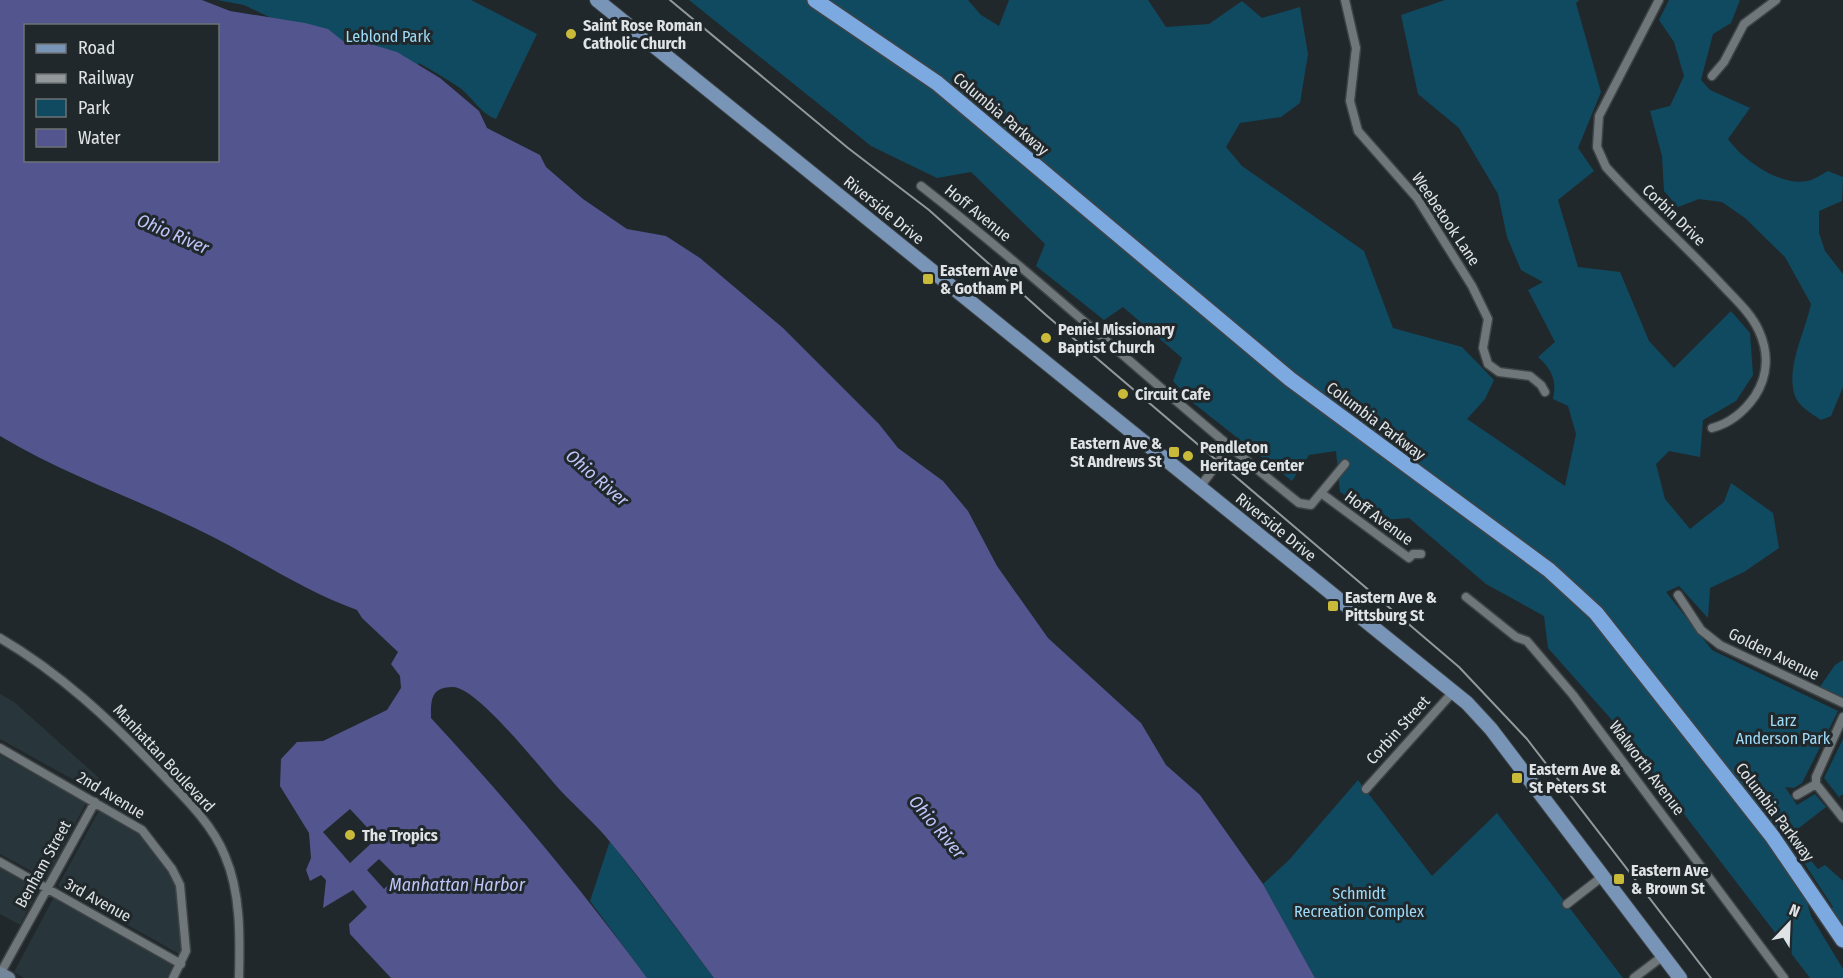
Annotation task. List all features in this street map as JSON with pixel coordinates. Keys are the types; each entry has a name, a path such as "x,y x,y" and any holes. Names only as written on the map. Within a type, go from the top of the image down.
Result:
{"highway":[{"name":"Columbia Parkway","path":"815,0 937,83 1290,379 1549,570 1581,598 1596,613 1772,836 1843,940"}],"main road":[{"name":"Riverside Drive","path":"597,0 1453,692 1491,729 1680,978"}],"street":[{"name":"Weebetook Lane","path":"1345,0 1356,48 1350,101 1358,131 1417,198 1472,286 1488,319 1483,348 1488,364 1499,372 1530,376 1541,385 1545,392"},
{"name":"Corbin Drive","path":"1659,0 1603,106 1596,126 1597,147 1606,167 1702,263 1749,314 1760,332 1765,352 1766,373 1757,392 1736,418 1712,428"},
{"path":"1712,76 1724,62 1744,24 1776,0"},
{"name":"Hoff Avenue","path":"921,186 978,231 1229,448 1302,506 1311,505 1320,495 1409,558 1413,554 1421,554"},
{"path":"1200,487 1229,448"},
{"path":"1320,495 1345,464"},
{"name":"Golden Avenue","path":"1678,595 1701,630 1720,645 1843,703"},
{"name":"Walworth Avenue","path":"1466,597 1516,638 1527,641 1784,978"},
{"name":"Manhattan Boulevard","path":"0,638 52,672 108,719 172,784 212,831 225,855 235,883 239,978"},
{"name":"Corbin Street","path":"1366,789 1453,692"},
{"path":"1843,717 1816,777 1816,784 1843,818"},
{"name":"2nd Avenue","path":"0,748 142,830 172,869 180,893 186,951 181,964"},
{"path":"1797,795 1816,784"},
{"name":"Benham Street","path":"0,973 95,801"},
{"name":"3rd Avenue","path":"0,862 181,964"},
{"path":"1567,904 1604,876"},
{"path":"1634,978 1663,956"},
{"path":"173,978 181,964"},
{"path":"0,973 9,978"}],"shaded area":[{"path":"0,694 14,702 99,778 92,790 0,739"},
{"path":"0,755 86,803 47,877 44,878 0,854"},
{"path":"101,807 141,834 160,857 177,885 183,951 181,955 58,886"},
{"path":"0,867 38,891 20,925 0,914"},
{"path":"54,897 173,964 167,978 24,978 14,972"}],"green space":[{"name":"Leblond Park","path":"217,0 471,0 537,34 496,119 481,109 460,88 419,63 409,84 244,5"},
{"path":"689,0 968,0 981,15 999,26 1009,0 1148,0 1166,27 1209,24 1242,1 1262,18 1300,7 1308,54 1300,103 1281,117 1240,123 1226,147 1242,166 1364,251 1393,328 1462,347 1494,380 1485,399 1467,419 1565,486 1576,434 1568,406 1553,399 1552,376 1547,366 1538,357 1555,342 1528,290 1543,282 1521,270 1507,237 1498,194 1459,128 1418,94 1401,15 1445,0 1579,0 1576,3 1601,92 1578,148 1594,171 1558,200 1578,267 1620,272 1649,341 1674,368 1731,311 1750,333 1753,375 1736,401 1703,420 1700,457 1669,451 1656,464 1665,499 1690,529 1724,502 1731,483 1773,513 1779,548 1744,572 1710,588 1708,618 1679,586 1666,592 1712,650 1838,711 1802,783 1794,788 1785,787 1797,805 1815,794 1826,807 1790,835 1818,869 1825,865 1843,881 1843,923 1839,924 1830,910 1833,907 1789,840 1811,916 1843,969 1843,978 1810,978 1611,719 1548,648 1544,616 1486,584 1409,518 1383,520 1340,492 1336,451 1309,455 1292,481 1192,402 1173,381 1182,358 1123,307 1104,320 1036,266 1045,244 971,172 937,178 871,146"},
{"path":"1669,0 1740,0 1731,23 1713,34 1701,80 1710,90 1750,108 1728,139 1734,147 1752,163 1785,180 1807,181 1828,171 1843,177 1842,201 1819,211 1819,233 1825,251 1843,274 1843,387 1831,416 1821,420 1801,405 1794,393 1792,382 1795,360 1811,304 1785,257 1745,218 1722,202 1699,199 1678,207 1664,191 1662,156 1650,111 1670,106 1684,76 1674,42 1659,20"},
{"path":"1843,660 1843,703 1817,691 1835,665"},
{"name":"Larz Anderson Park","path":"1843,739 1843,794 1839,797 1824,778"},
{"name":"Schmidt Recreation Complex","path":"1358,780 1432,876 1497,813 1623,978 1315,978 1263,884 1289,860"},
{"path":"610,841 714,978 647,978 590,901"}],"water":[{"path":"0,0 202,0 230,11 328,29 343,41 367,43 397,52 440,78 479,111 487,128 540,155 546,167 583,199 627,229 666,236 700,258 783,328 879,424 898,448 943,481 968,511 997,566 1048,638 1141,723 1166,765 1200,795 1263,884 1315,978 714,978 605,836 560,790 493,714 464,691 453,687 440,689 433,696 431,718 543,845 647,978 391,978 350,934 349,924 367,907 353,890 323,908 326,880 321,875 310,881 306,870 311,858 309,833 280,786 281,759 297,742 323,741 387,710 401,688 400,676 391,664 398,652 362,618 357,610 298,584 203,532 25,450 0,436"}],"pier":[{"name":"The Tropics","path":"350,809 377,838 350,863 323,832"},
{"path":"379,859 397,877 384,889 367,870"}],"railway":[{"path":"670,0 848,148 929,210 1046,315 1459,667 1527,739 1711,978"}],"place":[{"name":"Saint Rose Roman Catholic Church","path":"571,34"},
{"name":"Eastern Ave & Gotham Pl","path":"928,279"},
{"name":"Peniel Missionary Baptist Church","path":"1046,338"},
{"name":"Circuit Cafe","path":"1123,394"},
{"name":"Eastern Ave & St Andrews St","path":"1174,452"},
{"name":"Pendleton Heritage Center","path":"1188,456"},
{"name":"Eastern Ave & Pittsburg St","path":"1333,606"},
{"name":"Eastern Ave & St Peters St","path":"1517,778"},
{"name":"The Tropics","path":"350,835"},
{"name":"Eastern Ave & Brown St","path":"1619,879"}],"water label":[{"name":"Ohio River","path":"173,234"},
{"name":"Ohio River","path":"597,478"},
{"name":"Ohio River","path":"937,827"},
{"name":"Manhattan Harbor","path":"457,885"}]}
